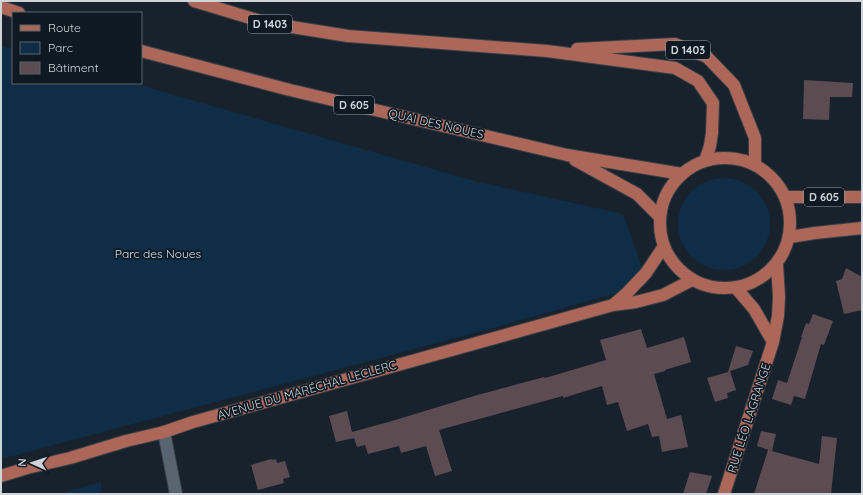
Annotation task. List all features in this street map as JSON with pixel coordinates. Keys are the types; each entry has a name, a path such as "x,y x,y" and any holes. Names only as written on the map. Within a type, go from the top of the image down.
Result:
{"main road":[{"name":"D 1403","path":"194,1 267,23 348,36 547,51 675,68 698,81 713,103 712,133 710,146 705,161"},
{"path":"1,7 16,12"},
{"name":"D 1403","path":"547,51 675,44 707,57 734,84 755,138 754,164"},
{"name":"QUAI DES NOUES","path":"142,51 290,90 567,155"},
{"name":"D 605","path":"567,155 682,174"},
{"name":"D 605","path":"567,155 638,194 660,218"},
{"path":"722,157 738,159 754,164 773,178 785,196 791,216 790,237 785,252 777,264 765,275 751,284 736,288 721,289 706,286 692,280 680,271 671,260 664,246 660,232 660,218 664,201 671,186 682,174 693,166 705,161 722,157"},
{"name":"D 605","path":"785,196 811,198 862,197"},
{"path":"790,237 862,228"},
{"path":"613,305 646,273 664,246"},
{"name":"RUE LÉO LAGRANGE","path":"724,494 773,342 778,316 779,297 777,264"},
{"name":"AVENUE DU MARÉCHAL LECLERC","path":"1,476 70,458 126,441 164,432 193,422 613,305 636,302 663,295 692,280"},
{"path":"736,288 754,309 773,342"}],"street":[{"path":"164,432 176,494"}],"green space":[{"name":"Parc des Noues","path":"1,46 12,49 12,84 135,84 478,182 623,214 648,284 486,330 1,459"},
{"path":"724,178 741,182 756,192 766,207 770,224 766,241 756,256 741,266 724,270 707,266 692,256 682,241 678,224 682,207 692,192 707,182"},
{"path":"101,482 101,494 58,494"}],"building":[{"path":"804,80 853,83 852,97 830,97 829,120 803,119"},
{"path":"846,268 862,277 862,310 844,314 836,281 842,279"},
{"path":"813,314 833,321 824,345 821,344 805,399 794,396 791,405 772,399 778,380 787,383 806,323 809,324"},
{"path":"641,329 647,348 684,337 691,362 654,374 667,419 681,415 688,447 662,452 659,436 652,437 648,424 627,431 618,402 607,405 602,386 563,398 563,396 439,430 452,471 435,476 426,446 401,453 399,446 368,454 365,445 357,447 354,438 336,442 329,416 347,411 352,432 392,421 474,396 544,377 545,378 606,360 600,340"},
{"path":"736,346 753,351 748,365 730,371 736,390 727,393 728,398 715,402 707,378 728,372"},
{"path":"761,431 776,434 772,451 757,446"},
{"path":"822,436 837,438 831,494 754,494 768,450 819,464"},
{"path":"276,459 277,463 285,461 290,477 283,479 284,483 258,490 251,465"},
{"path":"690,472 712,476 706,494 683,494"}]}
